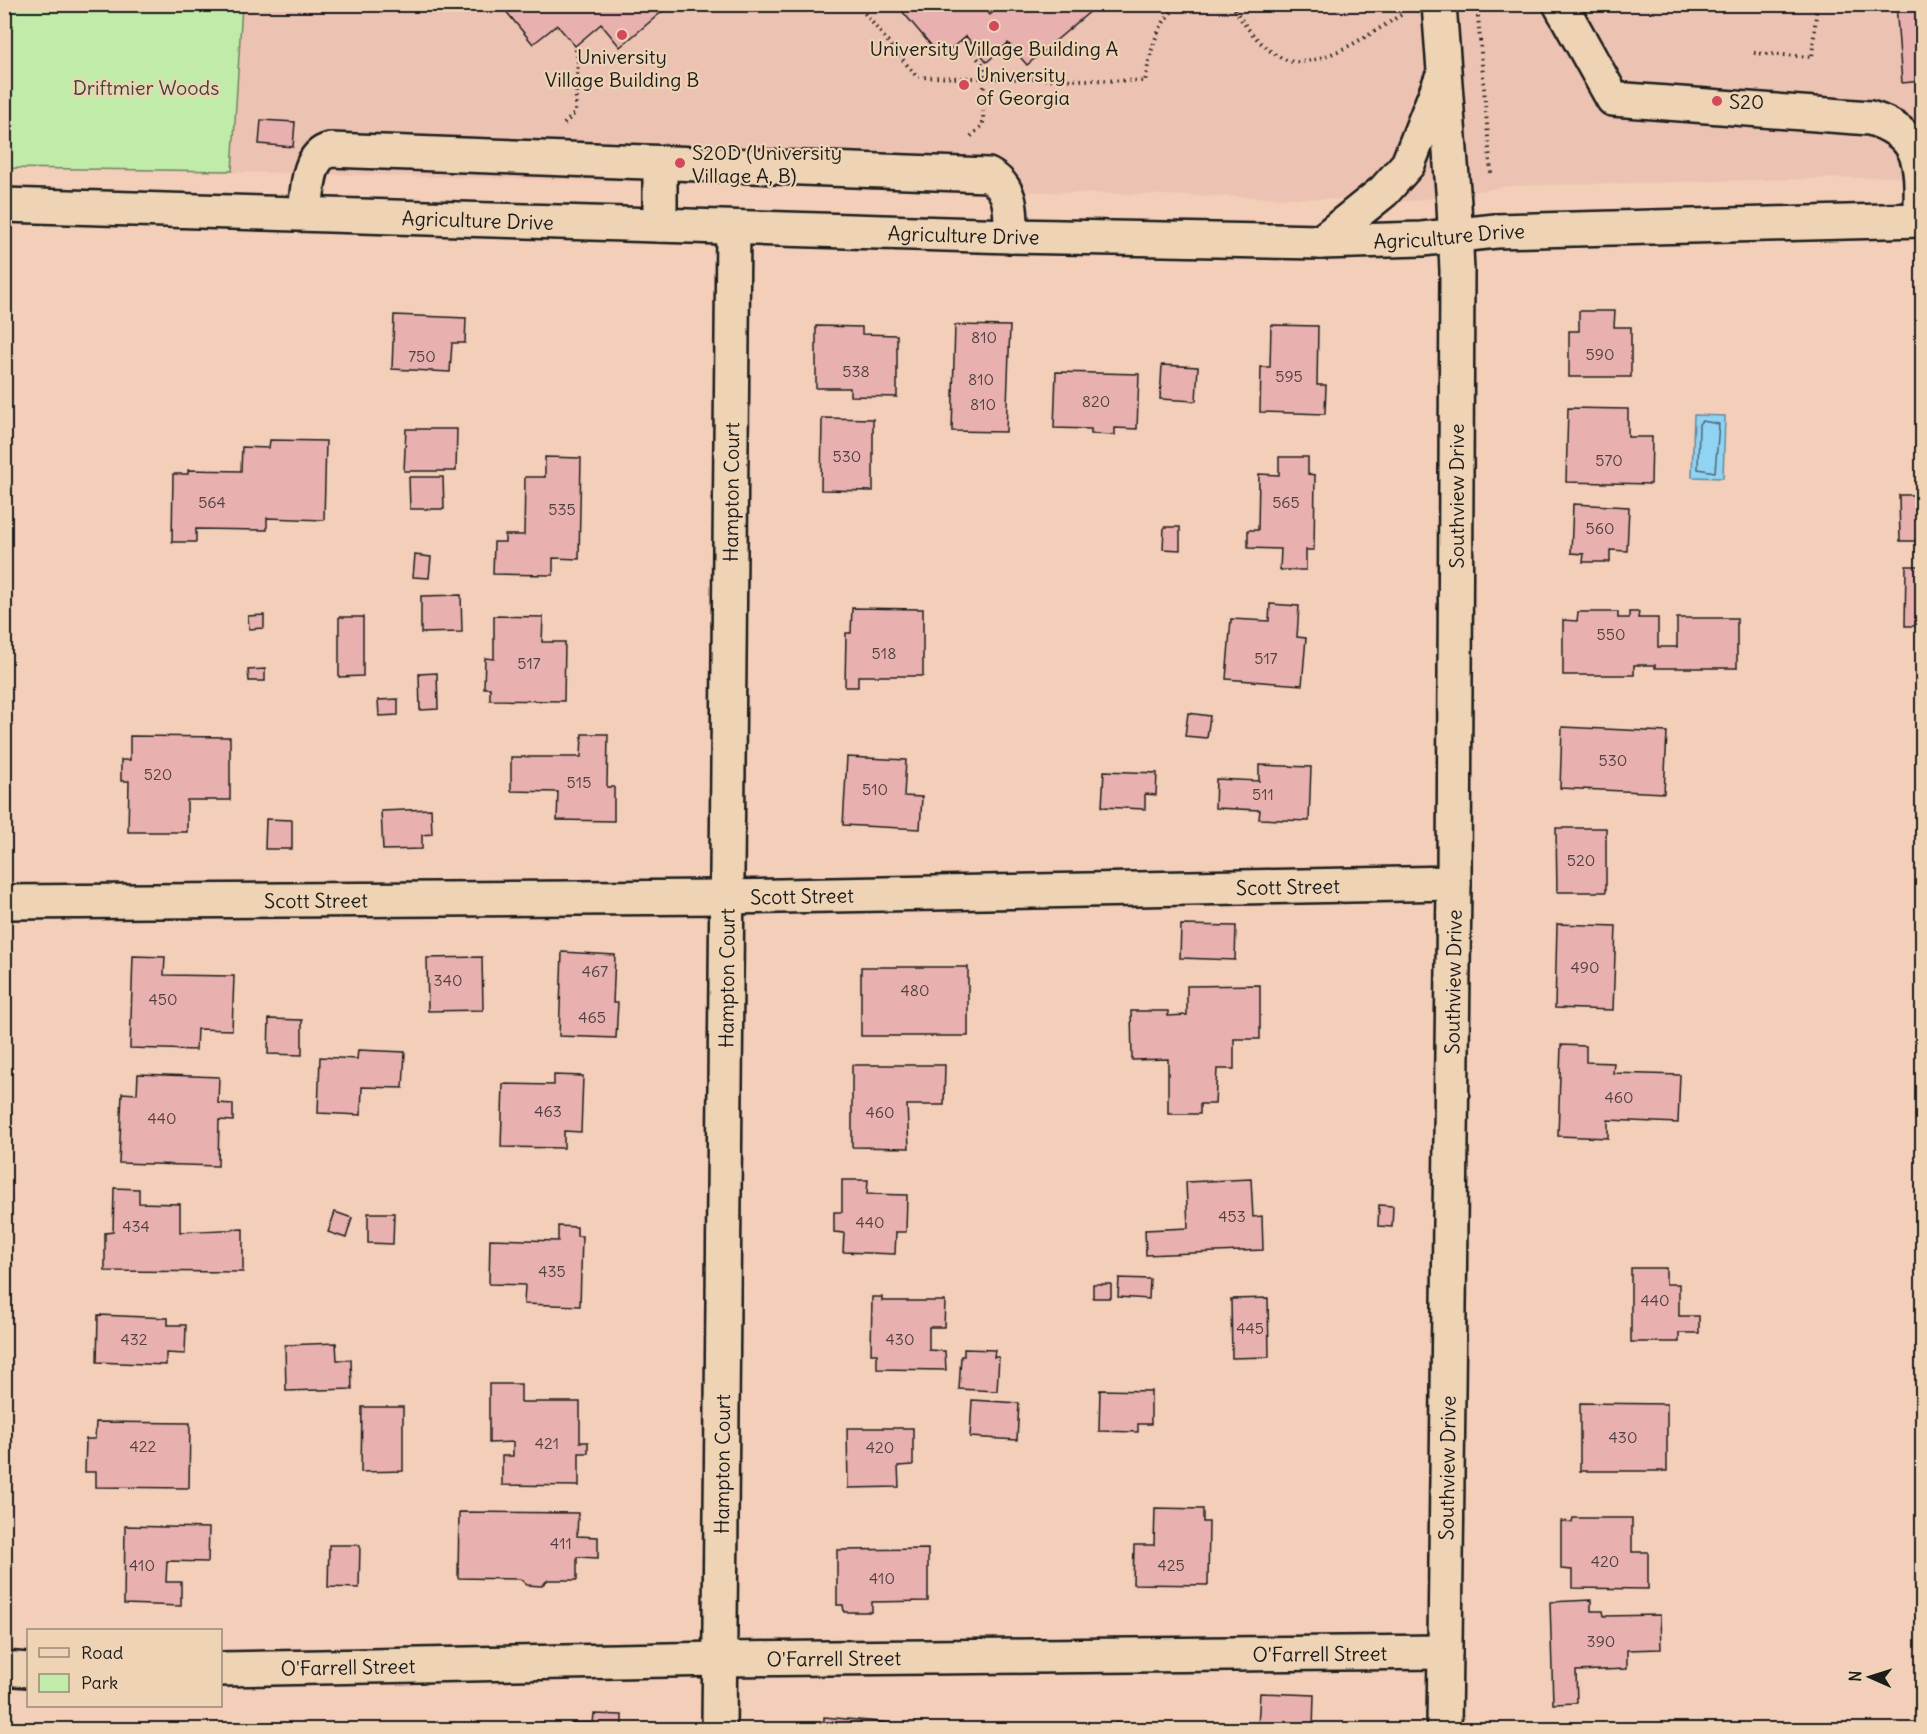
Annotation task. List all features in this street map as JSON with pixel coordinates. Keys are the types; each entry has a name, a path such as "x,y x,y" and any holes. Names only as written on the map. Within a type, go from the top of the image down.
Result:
{"street":[{"path":"1560,4 1613,99 1870,118 1895,128 1910,141 1920,161 1922,220"},
{"name":"Southview Drive","path":"1424,7 1444,72 1456,235 1454,882 1444,1730"},
{"path":"1322,242 1384,191 1408,164 1444,72"},
{"path":"305,213 312,168 319,155 330,150 988,175 1004,188 1010,201 1011,236"},
{"path":"660,162 660,225"},
{"name":"Agriculture Drive","path":"4,204 733,228 1322,242 1496,231 1922,220"},
{"name":"Hampton Court","path":"719,1730 733,228"},
{"name":"Scott Street","path":"4,902 726,897 1454,882"},
{"name":"O'Farrell Street","path":"222,1669 719,1659 1445,1652"},
{"path":"4,1668 27,1670"}],"path":[{"path":"858,4 917,76 1145,81 1150,52 1161,27 1181,4"},
{"path":"1232,4 1240,21 1266,49 1297,62 1323,56 1348,46 1424,7"},
{"path":"1477,4 1491,173"},
{"path":"1754,53 1812,57 1816,4"},
{"path":"933,173 983,125 984,66 962,40"},
{"path":"575,46 578,60 575,114"}],"shaded area":[{"name":"University of Georgia","path":"5,5 1922,5 1922,176 1510,186 1412,201 46,167"}],"green space":[{"name":"Driftmier Woods","path":"5,4 242,5 232,171 5,168"}],"water":[{"path":"1694,415 1725,416 1723,478 1692,477"}],"building":[{"name":"University Village Building B","path":"500,4 671,4 620,47 601,24 575,46 557,25 533,44"},
{"name":"University Village Building A","path":"896,4 982,4 990,15 1002,4 1099,4 1027,65 1008,43 987,62 966,36 941,57"},
{"path":"1896,4 1922,4 1922,81 1902,83"},
{"path":"261,120 295,122 293,147 259,144"},
{"path":"1579,311 1615,311 1614,327 1631,327 1631,377 1569,377 1569,331 1579,331"},
{"path":"394,315 466,318 465,343 452,343 450,372 392,369"},
{"path":"955,325 1010,326 1006,432 952,431"},
{"path":"1271,325 1318,326 1317,385 1326,385 1325,414 1260,412 1261,367 1270,367"},
{"path":"816,326 862,327 862,334 897,335 897,397 850,396 850,388 816,388"},
{"path":"1162,365 1198,367 1196,401 1160,399"},
{"path":"1056,372 1139,374 1137,429 1115,428 1115,435 1091,434 1091,429 1054,428"},
{"path":"1568,408 1628,409 1628,437 1652,437 1651,484 1566,482"},
{"path":"822,418 873,419 873,491 821,490"},
{"path":"406,429 457,429 456,471 404,471"},
{"path":"270,440 326,441 324,520 267,518 267,530 196,529 196,542 172,542 173,474 188,474 188,470 241,471 242,447 269,448"},
{"path":"545,457 581,458 579,559 553,558 553,575 493,574 494,542 505,542 505,535 524,535 525,477 545,477"},
{"path":"1279,457 1308,457 1308,474 1315,475 1314,550 1306,550 1306,570 1280,570 1281,549 1248,548 1248,530 1258,530 1259,474 1279,475"},
{"path":"409,477 443,477 444,509 410,509"},
{"path":"1899,495 1922,495 1922,541 1900,541"},
{"path":"1573,504 1629,507 1627,551 1610,550 1610,562 1583,562 1584,554 1571,553"},
{"path":"1164,527 1180,527 1180,550 1163,549"},
{"path":"415,555 431,557 429,578 413,577"},
{"path":"1906,566 1922,566 1922,626 1905,626"},
{"path":"461,595 462,632 421,633 421,596"},
{"path":"1270,604 1299,606 1297,637 1306,638 1302,685 1226,679 1231,619 1269,621"},
{"path":"852,608 923,609 923,676 858,676 858,687 845,687 846,633 851,633"},
{"path":"1578,612 1618,612 1618,618 1629,618 1629,612 1639,612 1638,618 1658,618 1658,647 1677,647 1677,618 1737,618 1737,668 1655,668 1655,665 1634,665 1634,675 1563,675 1563,620 1577,621"},
{"path":"264,615 264,628 249,629 248,616"},
{"path":"494,616 543,617 542,642 565,642 564,701 490,700 490,688 484,688 485,658 494,659"},
{"path":"339,617 363,617 363,676 339,677"},
{"path":"265,669 265,681 249,681 248,670"},
{"path":"437,673 438,709 420,710 419,674"},
{"path":"398,699 398,715 379,716 378,700"},
{"path":"1188,713 1210,716 1207,738 1185,736"},
{"path":"1562,727 1667,732 1664,793 1560,788"},
{"path":"582,734 608,734 607,787 614,787 614,821 557,820 558,792 511,791 511,757 581,757"},
{"path":"130,736 230,737 230,800 187,800 187,832 128,832 129,781 121,781 121,760 130,760"},
{"path":"1921,740 1922,740 1922,799"},
{"path":"847,757 906,760 904,796 922,797 920,829 843,825"},
{"path":"1259,765 1311,767 1309,821 1259,819 1260,810 1215,808 1216,779 1259,781"},
{"path":"1104,771 1157,773 1156,795 1145,794 1145,809 1102,807"},
{"path":"431,809 432,834 422,835 422,849 383,850 381,811"},
{"path":"266,819 292,820 292,849 265,849"},
{"path":"1556,828 1606,828 1606,892 1557,892"},
{"path":"1557,924 1616,926 1613,1010 1555,1008"},
{"path":"1181,925 1236,926 1235,960 1180,958"},
{"path":"562,952 615,955 613,1003 618,1003 616,1038 559,1036"},
{"path":"133,956 165,957 164,975 234,976 232,1030 197,1029 196,1050 130,1048"},
{"path":"482,957 483,1010 428,1011 427,958"},
{"path":"861,967 968,967 968,1036 861,1036"},
{"path":"1260,985 1260,1039 1234,1039 1234,1069 1217,1069 1215,1104 1200,1104 1200,1114 1168,1114 1168,1059 1132,1060 1131,1011 1168,1011 1168,1016 1187,1015 1187,986"},
{"path":"269,1019 302,1020 302,1055 268,1054"},
{"path":"1561,1045 1586,1046 1586,1062 1614,1063 1613,1073 1680,1075 1678,1123 1608,1120 1608,1138 1558,1136"},
{"path":"358,1050 405,1052 403,1088 362,1087 361,1115 318,1113 320,1057 357,1059"},
{"path":"852,1065 945,1065 944,1105 907,1105 909,1148 852,1147"},
{"path":"138,1074 219,1077 218,1103 233,1104 233,1121 219,1120 218,1166 119,1163 122,1093 137,1094"},
{"path":"554,1075 583,1076 581,1132 564,1131 564,1148 501,1147 503,1084 554,1085"},
{"path":"1251,1179 1253,1217 1262,1216 1263,1250 1146,1255 1145,1230 1188,1228 1186,1182"},
{"path":"842,1180 868,1180 867,1194 907,1195 906,1232 896,1232 895,1254 843,1252 844,1233 834,1232 834,1212 842,1212"},
{"path":"114,1188 139,1189 139,1203 180,1204 180,1232 243,1229 243,1272 105,1271 105,1233 113,1232"},
{"path":"1379,1205 1393,1206 1392,1227 1378,1226"},
{"path":"335,1212 352,1218 346,1238 328,1232"},
{"path":"368,1213 394,1213 393,1244 368,1243"},
{"path":"558,1226 577,1227 577,1236 582,1236 580,1306 524,1304 525,1285 489,1284 490,1239 558,1241"},
{"path":"1631,1268 1666,1268 1666,1284 1679,1284 1679,1316 1699,1316 1699,1333 1679,1333 1679,1342 1631,1342"},
{"path":"1119,1278 1150,1279 1149,1299 1118,1297"},
{"path":"1093,1284 1111,1284 1111,1298 1093,1298"},
{"path":"872,1297 882,1297 882,1301 945,1301 944,1327 929,1327 929,1350 945,1351 946,1370 877,1369 877,1354 871,1354"},
{"path":"1268,1298 1269,1357 1232,1358 1231,1299"},
{"path":"98,1315 168,1318 168,1325 186,1325 185,1354 166,1353 166,1365 97,1362"},
{"path":"336,1343 337,1360 351,1360 352,1389 286,1391 285,1345"},
{"path":"964,1349 995,1350 994,1357 999,1357 997,1391 959,1389 961,1356 964,1356"},
{"path":"489,1384 521,1384 521,1402 580,1402 580,1442 588,1442 588,1453 579,1453 579,1486 502,1485 502,1456 513,1456 513,1442 489,1443"},
{"path":"1100,1390 1151,1391 1151,1424 1138,1424 1138,1432 1099,1431"},
{"path":"972,1400 1019,1403 1017,1440 970,1437"},
{"path":"1580,1403 1667,1404 1667,1471 1580,1471"},
{"path":"362,1407 403,1407 403,1471 361,1472"},
{"path":"96,1422 190,1423 189,1488 96,1487 96,1472 85,1472 86,1439 95,1439"},
{"path":"847,1428 913,1428 913,1465 898,1466 899,1487 848,1488"},
{"path":"1155,1508 1203,1509 1203,1522 1209,1522 1208,1585 1133,1584 1134,1545 1154,1545"},
{"path":"459,1512 578,1513 577,1536 598,1537 598,1558 577,1557 577,1580 548,1580 541,1586 527,1585 520,1579 458,1578"},
{"path":"1573,1518 1632,1518 1632,1552 1648,1552 1648,1589 1572,1588 1572,1570 1561,1569 1561,1521 1572,1522"},
{"path":"125,1526 209,1528 208,1562 167,1561 166,1582 181,1582 181,1606 124,1604"},
{"path":"329,1545 360,1545 359,1588 328,1587"},
{"path":"928,1549 928,1601 872,1602 872,1612 844,1612 843,1605 837,1605 837,1550"},
{"path":"1591,1600 1591,1611 1603,1611 1604,1616 1660,1615 1661,1649 1627,1650 1627,1669 1576,1671 1577,1703 1553,1704 1550,1602"},
{"path":"1260,1693 1314,1695 1313,1730 1267,1730 1267,1727 1258,1726"},
{"path":"594,1714 622,1715 622,1730 571,1730 571,1723 593,1723"},
{"path":"824,1717 914,1725 913,1730 824,1730"},
{"path":"1115,1723 1153,1723 1153,1730 1114,1730"}],"place":[{"name":"University Village Building A","path":"994,26"},
{"name":"University Village Building B","path":"622,35"},
{"name":"University of Georgia","path":"964,85"},
{"name":"S20","path":"1717,101"},
{"name":"S20D (University Village A, B)","path":"680,163"}]}
